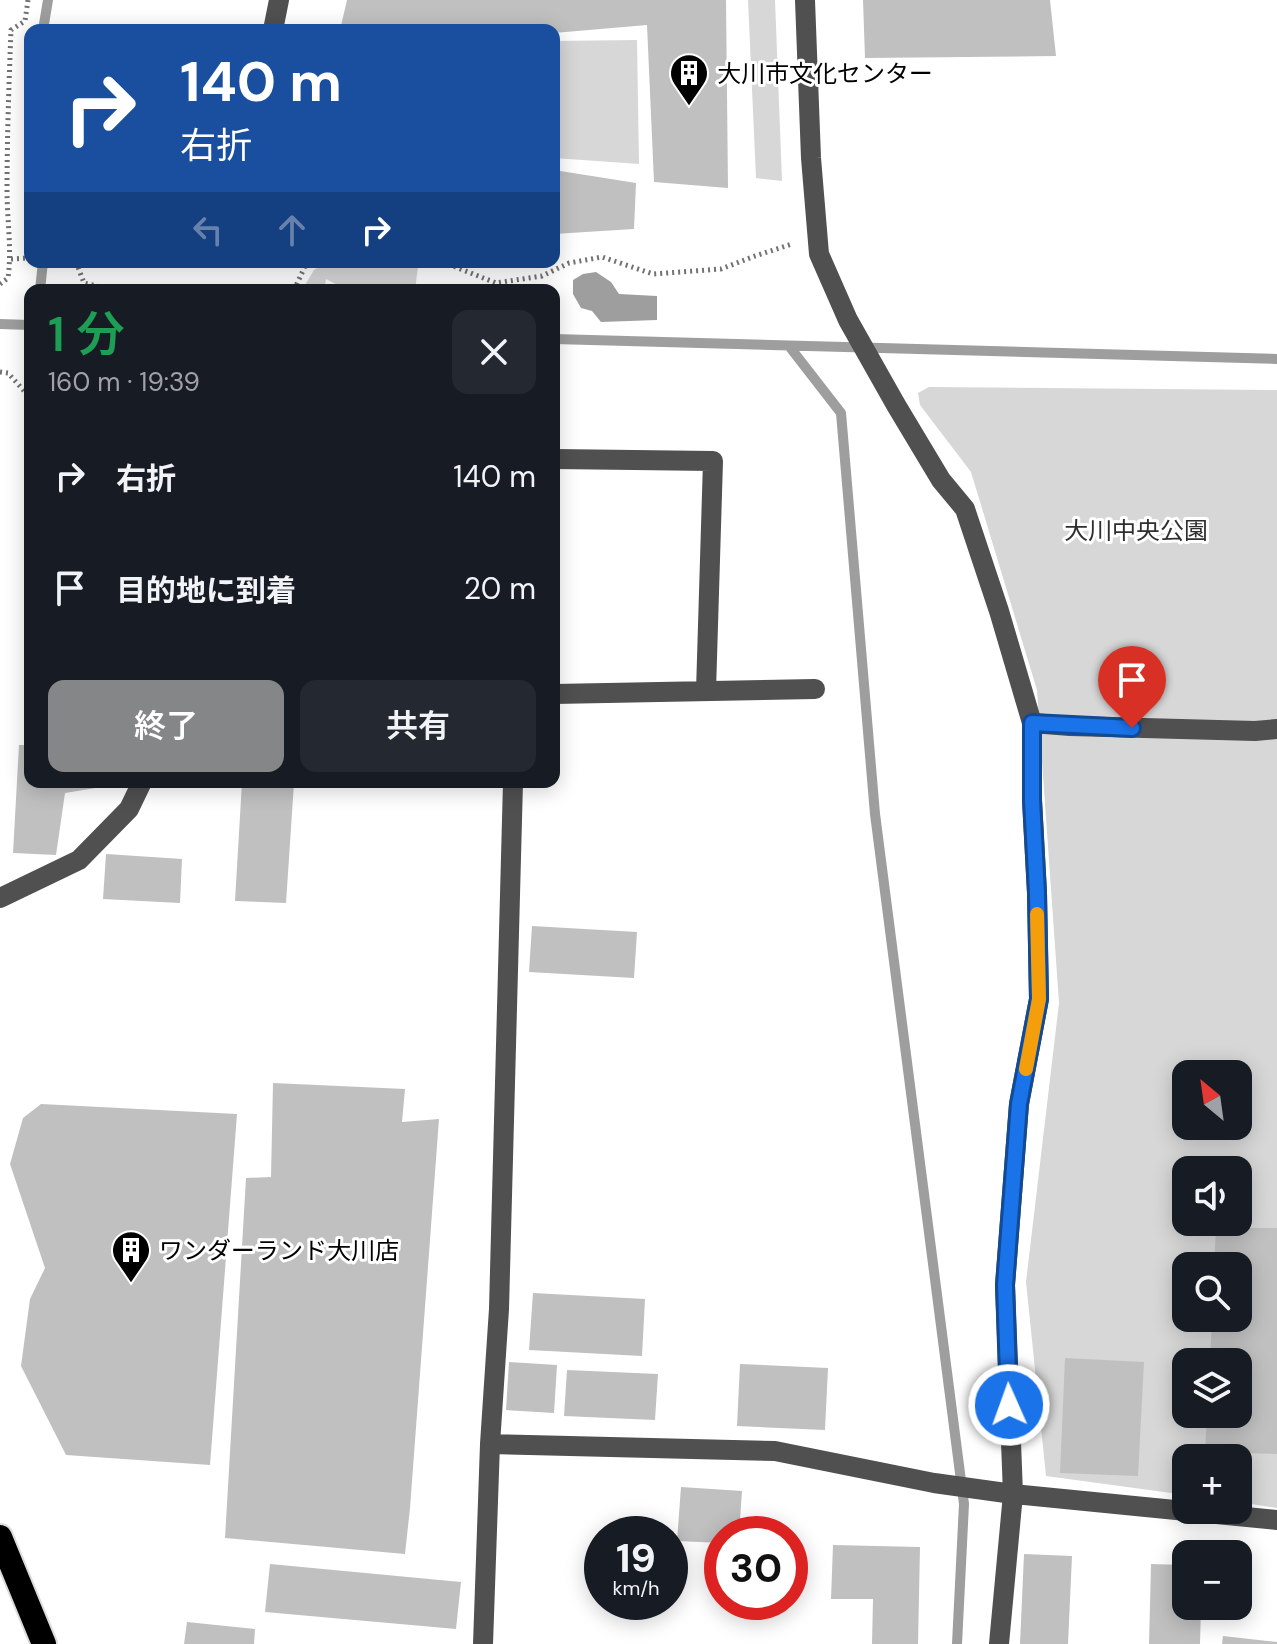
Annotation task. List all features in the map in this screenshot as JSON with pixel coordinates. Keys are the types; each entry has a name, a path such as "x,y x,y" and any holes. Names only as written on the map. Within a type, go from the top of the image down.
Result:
{"highway":[{"path":"0,1537 44,1644"}],"street":[{"path":"274,24 279,0"},
{"path":"805,0 811,158 819,254 848,320 896,405 941,480 965,509 1032,723 1039,999 1019,1104 1005,1285 1013,1494 999,1644"},
{"path":"560,459 713,461 706,691"},
{"path":"560,694 815,689"},
{"path":"1032,723 1255,731 1277,729"},
{"path":"0,898 79,860 129,809 139,788"},
{"path":"483,1644 490,1444 499,1309 513,788"},
{"path":"490,1444 775,1451 938,1483 1013,1494 1277,1520"}],"path":[{"path":"0,284 8,278 11,259 7,218 7,147 11,30 25,21 28,0"},
{"path":"560,267 602,257 653,274 721,269 792,244"},
{"path":"11,259 24,258"},
{"path":"78,268 84,283 88,284"},
{"path":"458,268 496,283 542,276 559,268"},
{"path":"0,372 8,373 24,391"}],"green space":[{"path":"748,0 775,0 782,181 756,178"},
{"path":"637,40 639,164 560,158 560,41"},
{"path":"418,268 416,284 336,284 326,279 325,284 306,284 314,270"},
{"name":"大川中央公園","path":"929,387 1277,390 1277,1508 1252,1504 1252,1444 1172,1444 1172,1493 1046,1476 1026,1282 1059,1003 1037,690 971,472 920,405 918,393"}],"shaded area":[{"path":"596,272 611,282 619,294 657,296 657,320 601,322 592,311 581,308 573,294 573,280"}],"building":[{"name":"大川市文化センター","path":"347,0 726,0 728,188 654,182 647,25 560,32 560,24 341,24"},
{"path":"863,0 1050,0 1056,56 865,58"},
{"path":"560,171 636,183 634,229 560,234"},
{"path":"19,745 24,745 24,788 96,788 65,793 56,855 13,853"},
{"path":"242,788 294,788 286,903 235,901"},
{"path":"106,854 182,859 180,903 103,899"},
{"path":"532,926 637,932 634,978 529,972"},
{"path":"273,1083 405,1089 402,1122 439,1119 405,1554 225,1538 246,1178 271,1177"},
{"name":"ワンダーランド大川店","path":"41,1104 237,1114 210,1465 66,1455 21,1366 30,1299 45,1268 10,1164 23,1118"},
{"path":"1252,1228 1277,1228 1277,1454 1252,1453 1252,1444 1205,1444 1206,1428 1252,1428 1252,1348 1211,1348 1211,1332 1252,1332 1252,1252 1215,1252 1216,1236 1252,1236"},
{"path":"533,1293 645,1299 642,1356 529,1350"},
{"path":"1065,1358 1144,1362 1138,1476 1060,1473"},
{"path":"509,1362 557,1365 554,1413 506,1410"},
{"path":"740,1364 828,1368 825,1430 737,1426"},
{"path":"567,1370 658,1374 655,1420 564,1416"},
{"path":"681,1487 742,1491 740,1516 704,1516 704,1542 688,1541 688,1516 679,1516"},
{"path":"833,1545 920,1547 918,1644 872,1644 873,1599 831,1599"},
{"path":"1024,1554 1072,1556 1068,1644 1020,1644"},
{"path":"270,1564 461,1582 456,1629 265,1612"},
{"path":"1151,1564 1172,1565 1172,1620 1201,1620 1200,1644 1149,1644"},
{"path":"187,1622 255,1629 254,1644 184,1644"},
{"path":"1223,1636 1277,1642 1277,1644 1222,1644"}],"waterway":[{"path":"44,24 48,0"},
{"path":"41,284 42,268"},
{"path":"0,324 24,325"},
{"path":"560,339 1277,359"},
{"path":"789,346 841,413 875,814 964,1504 957,1644"}],"slow traffic":[{"path":"1026,1069 1039,999 1037,914"}],"place":[{"name":"大川市文化センター","path":"689,107"},
{"name":"ワンダーランド大川店","path":"131,1284"}],"route":[{"path":"1009,1405 1005,1285 1019,1104 1039,999 1032,723 1132,728"}]}
